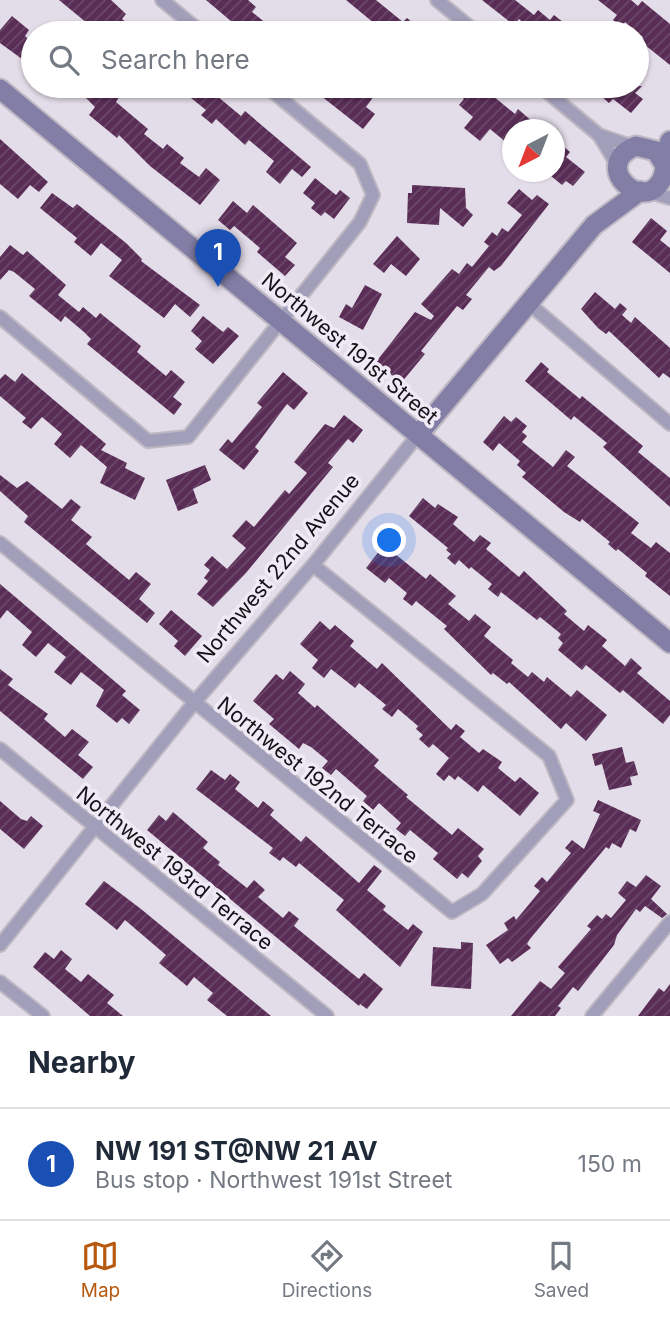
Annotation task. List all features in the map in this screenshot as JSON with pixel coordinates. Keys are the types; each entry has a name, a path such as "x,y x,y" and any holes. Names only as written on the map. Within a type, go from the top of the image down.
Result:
{"street":[{"path":"162,0 187,21"},
{"path":"437,0 462,21"},
{"name":"Northwest 191st Street","path":"0,89 282,319 670,643"},
{"path":"0,317 148,441 188,437 360,222 373,195 360,164 280,98"},
{"path":"554,98 599,135 628,188 670,198"},
{"path":"618,169 623,153 670,129"},
{"path":"599,135 656,151 666,172"},
{"path":"643,191 658,184 666,172 670,141"},
{"name":"Northwest 22nd Avenue","path":"594,225 618,169"},
{"name":"Northwest 22nd Avenue","path":"0,944 193,704 313,565 527,302 594,225 643,191"},
{"path":"527,302 670,424"},
{"name":"Northwest 192nd Terrace","path":"0,542 193,704 452,912 482,894 567,800 549,756 313,565"},
{"name":"Northwest 193rd Terrace","path":"0,749 327,1016"},
{"path":"592,1016 670,922"},
{"path":"0,982 43,1016"}],"building":[{"path":"59,0 111,0 126,14 122,19 124,21 84,21"},
{"path":"206,0 248,0 256,7 252,12 263,21 231,21"},
{"path":"346,0 376,0 402,21 371,21"},
{"path":"482,0 515,0 534,15 538,10 550,20 554,15 562,21 519,19 509,21"},
{"path":"598,0 631,0 638,6 642,1 670,24 670,65 649,48 649,21 614,21 617,15"},
{"path":"12,16 21,23 21,58 0,43 0,30"},
{"path":"86,98 119,98 116,102 148,129 144,134 163,149 167,144 184,158 180,163 199,177 206,168 220,180 200,205 150,166 119,135 117,138 89,115 95,107"},
{"path":"191,98 219,98 241,116 245,111 311,167 302,177 292,169 280,184 266,172 274,161 249,140 245,145 216,119 212,124 201,115 206,110"},
{"path":"324,98 373,98 366,107 375,114 363,129"},
{"path":"463,98 496,98 515,114 518,109 529,119 502,119 502,139 490,129 480,141 464,128 473,117 459,105"},
{"path":"603,98 643,99 631,113 613,99 609,103"},
{"path":"0,139 48,182 39,192 30,185 18,199 0,184"},
{"path":"565,148 570,152 566,157 585,172 573,186 566,181"},
{"path":"315,178 336,195 340,190 350,198 334,219 325,212 321,216 311,208 315,203 303,193"},
{"path":"412,185 465,188 466,208 473,215 463,227 440,208 439,225 407,223 408,193 412,193"},
{"path":"519,189 532,200 537,195 549,204 501,266 494,271 489,267 466,295 472,299 463,310 457,306 421,351 425,354 401,383 376,362 415,312 431,320 434,316 421,304 452,269 459,274 467,263 472,267 489,246 484,242 492,232 497,236 502,228 508,232 522,215 507,203"},
{"path":"52,193 73,208 77,204 126,243 141,261 200,305 190,317 175,304 164,318 109,276 122,260 101,243 91,256 74,242 77,238 40,208"},
{"path":"233,201 247,213 253,205 297,243 285,257 295,265 285,276 257,252 260,248 234,226 230,230 218,220"},
{"path":"651,218 667,231 660,240 670,248 670,273 632,242"},
{"path":"397,236 420,259 406,276 391,264 384,273 373,264"},
{"path":"10,245 23,255 27,251 66,285 58,295 79,312 83,307 96,318 100,313 141,346 137,352 166,376 171,370 185,382 173,397 182,404 174,415 87,344 91,339 65,316 61,322 29,296 35,289 14,272 9,270 0,280 0,257"},
{"path":"365,285 382,294 363,330 339,317 346,304 352,308"},
{"path":"595,292 615,309 620,303 627,309 622,315 631,323 635,317 670,348 670,378 663,373 659,378 609,331 606,334 598,328 581,309"},
{"path":"203,316 223,332 228,327 239,336 213,364 195,349 202,341 191,331"},
{"path":"541,362 549,369 547,372 580,399 582,396 643,446 638,452 670,478 670,507 603,447 607,443 574,416 571,420 525,381"},
{"path":"283,372 308,393 294,410 287,404 255,447 259,451 244,470 219,450 228,439 232,443 262,407 257,403"},
{"path":"22,373 106,444 101,450 127,463 125,468 145,478 135,500 100,483 107,467 81,445 70,458 54,444 62,434 42,417 31,429 22,422 26,418 0,396 0,379 5,374 15,382"},
{"path":"344,415 363,430 353,443 348,439 328,463 333,467 246,573 213,607 197,594 208,581 204,578 210,570 204,565 212,556 227,569 246,548 232,536 246,520 254,527 285,490 289,494 307,473 294,462 325,424 334,428"},
{"path":"504,416 511,422 516,417 527,426 522,432 527,436 522,442 553,467 566,450 575,457 567,466 639,523 631,533 651,548 656,542 670,553 670,596 645,576 647,573 618,549 616,551 608,544 610,542 582,519 580,522 564,512 522,477 526,473 517,465 520,461 499,443 493,451 483,442"},
{"path":"205,465 211,480 193,489 198,503 178,511 166,480"},
{"path":"0,475 17,488 27,481 62,509 71,499 81,507 71,520 92,537 86,544 129,580 136,572 151,584 139,599 155,613 147,623 24,522 28,516 0,491"},
{"path":"423,498 435,508 438,504 458,517 453,524 474,542 480,535 491,543 486,549 519,577 524,571 567,611 564,614 584,631 588,625 607,640 602,646 625,666 631,658 642,668 637,673 670,701 670,715 663,724 623,690 620,693 586,665 582,670 558,650 563,643 558,638 561,634 540,617 537,620 501,592 498,597 488,589 492,584 471,567 469,569 459,560 455,565 447,558 451,554 446,550 448,548 409,516"},
{"path":"384,545 426,579 430,574 456,596 448,604 469,621 475,614 491,627 484,636 513,660 511,663 528,677 532,672 544,682 547,677 571,697 577,690 607,715 586,741 566,723 561,729 509,682 507,684 493,673 491,675 444,629 447,626 416,601 412,606 403,599 407,593 389,578 385,583 366,568"},
{"path":"0,584 126,691 122,695 140,710 129,724 122,718 117,723 96,706 104,690 81,672 71,685 54,672 66,657 48,643 36,657 22,645 32,632 7,610 0,619"},
{"path":"171,610 202,636 185,656 174,646 178,641 159,624"},
{"path":"320,621 330,630 335,625 354,641 350,646 377,669 382,663 451,730 456,724 465,731 460,737 479,753 483,749 502,762 498,768 515,782 520,777 539,793 520,816 483,785 478,792 458,776 455,780 449,775 444,781 436,774 449,758 433,744 429,748 419,739 423,735 416,729 418,726 398,709 392,717 382,709 386,705 359,683 355,688 331,669 324,678 312,668 318,660 300,644"},
{"path":"0,669 13,679 8,685 48,714 44,719 65,737 72,729 89,742 78,755 93,767 83,779 0,711"},
{"path":"290,671 305,684 298,693 315,708 317,705 379,760 374,766 408,795 406,797 452,835 458,828 484,849 478,856 482,861 468,878 462,873 457,879 433,859 438,853 410,830 405,836 396,829 401,823 379,803 373,810 363,801 367,796 336,769 331,775 322,768 328,761 303,743 299,749 269,724 274,719 253,701 276,674 283,680"},
{"path":"622,747 626,763 634,761 638,775 630,777 632,785 609,790 602,764 595,766 592,754"},
{"path":"211,770 225,780 230,774 240,782 235,789 258,808 263,801 274,810 270,815 301,842 306,836 359,883 374,865 382,871 367,890 386,906 383,910 408,930 413,924 423,932 400,967 336,910 344,900 299,863 296,867 283,857 280,861 269,853 273,848 196,789"},
{"path":"598,800 641,820 636,832 630,829 621,848 612,843 609,849 606,847 530,939 527,944 531,948 512,962 508,958 500,964 486,945 508,930 504,923 514,916 516,920 540,891 534,886 542,877 547,882 571,853 565,848 572,840 584,849 600,814 593,811"},
{"path":"0,801 21,819 27,821 31,816 43,826 24,849 0,829"},
{"path":"173,812 208,842 203,848 220,862 218,865 247,888 254,880 265,890 258,897 283,918 289,911 299,919 294,926 359,979 364,973 383,989 367,1009 360,1004 359,1006 147,830 159,815 166,821"},
{"path":"646,875 661,886 651,899 667,914 662,918 645,906 640,912 636,909 617,935 614,945 578,991 573,987 558,1006 561,1008 555,1016 511,1016 540,981 551,989 565,973 558,967 591,929 587,926 597,915 602,919 606,914 611,918 626,900 618,893 627,881 636,887"},
{"path":"104,881 271,1016 227,1016 207,1000 213,993 194,977 187,986 159,963 166,955 125,920 117,930 85,904"},
{"path":"461,942 473,943 471,989 431,986 433,947 461,949"},
{"path":"61,950 72,959 65,969 81,982 88,974 114,995 107,1003 123,1016 90,1016 33,967 45,952 54,959"},
{"path":"670,984 670,1016 638,1016 659,988 664,992"}],"place":[{"name":"NW 191 ST@NW 21 AV","path":"218,287"}]}
